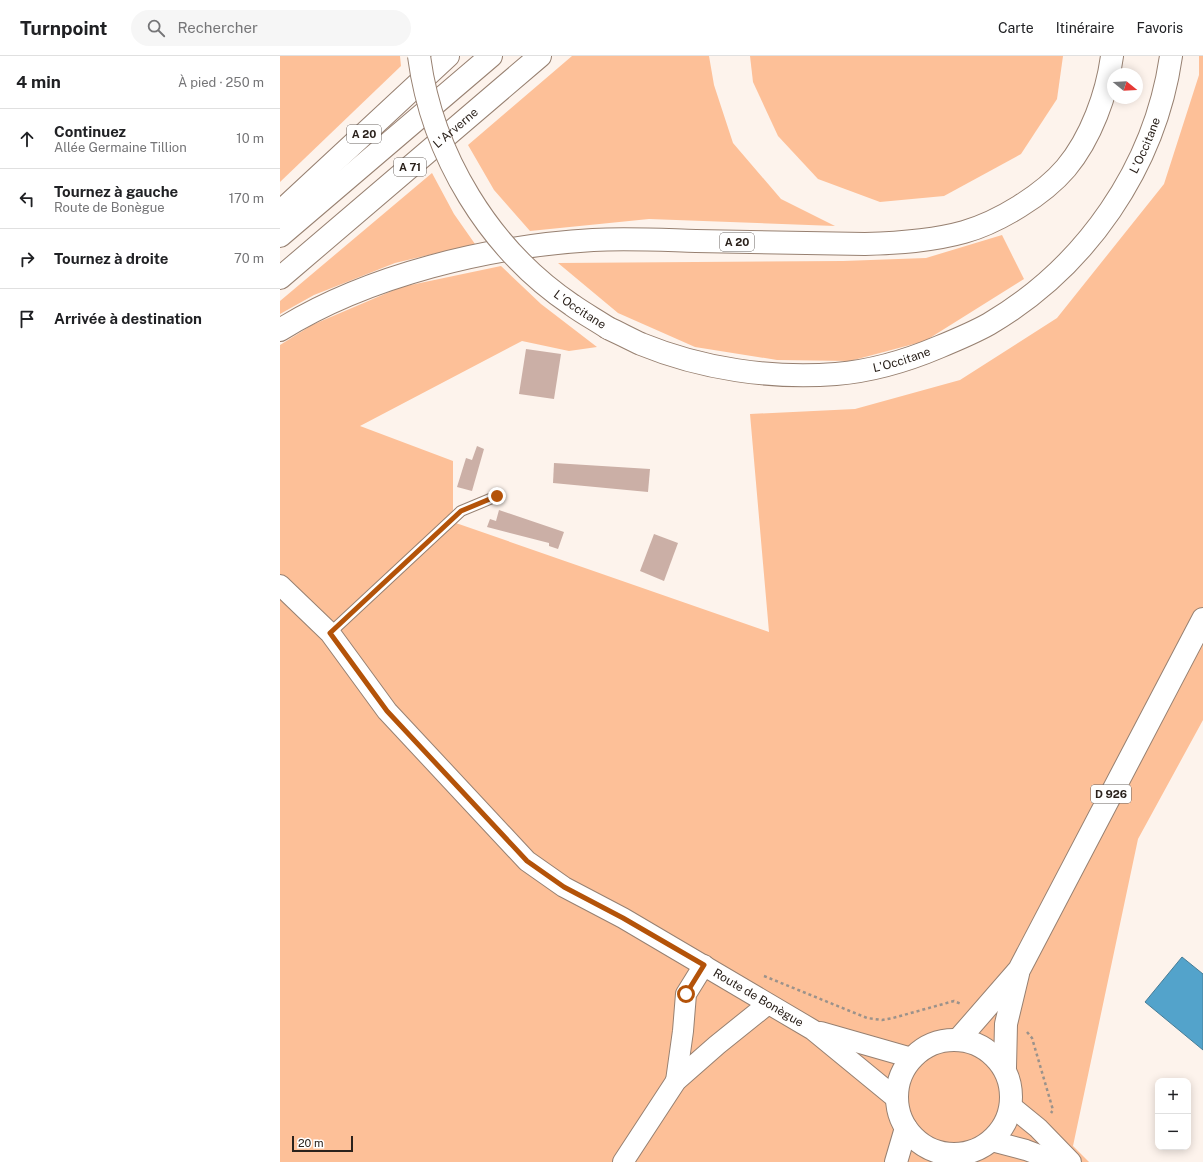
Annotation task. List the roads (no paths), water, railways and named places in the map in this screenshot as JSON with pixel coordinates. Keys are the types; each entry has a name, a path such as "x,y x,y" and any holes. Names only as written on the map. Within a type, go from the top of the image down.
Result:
{"main road":[{"name":"L'Occitane","path":"419,56 422,80 432,116 446,155 486,223 512,254 542,282 571,305 608,328 641,344 717,367 757,373 798,375 837,374 878,368 916,357 954,341 988,324 1021,302 1054,276 1081,248 1107,217 1128,183 1146,148 1159,110 1169,71 1171,56"},
{"name":"A 20","path":"280,212 448,56"},
{"name":"A 71","path":"280,236 491,56"},
{"name":"L'Arverne","path":"280,278 540,56"},
{"name":"A 20","path":"280,330 326,306 358,292 402,276 452,261 494,252 594,240 865,244 893,243 936,238 965,231 1008,214 1051,183 1066,168 1090,130 1106,90 1112,56"},
{"name":"D 926","path":"958,1040 1019,970 1203,619"},
{"name":"D 926","path":"1005,1067 1006,1024 1019,970"},
{"path":"958,1040 979,1046 994,1054 1005,1067 1009,1082 1011,1106 1004,1125 992,1141 971,1152 941,1158 925,1147 906,1128 899,1113 897,1099 900,1077 912,1058 928,1046 958,1040"},
{"path":"896,1162 906,1128"}],"street":[{"name":"Route de Bonègue","path":"280,585 330,633 387,711 527,861 564,887 623,918 813,1030"},
{"path":"676,1081 683,1031 686,994 704,965"},
{"path":"623,1162 676,1081 717,1045 768,1004"},
{"path":"813,1030 912,1058"},
{"path":"813,1030 897,1099"},
{"path":"1011,1106 1038,1128 1071,1162"},
{"path":"992,1141 1026,1150 1058,1162"}],"lane":[{"path":"330,633 461,511 497,496"}],"water":[{"path":"1182,957 1203,974 1203,1050 1145,1002"}]}
